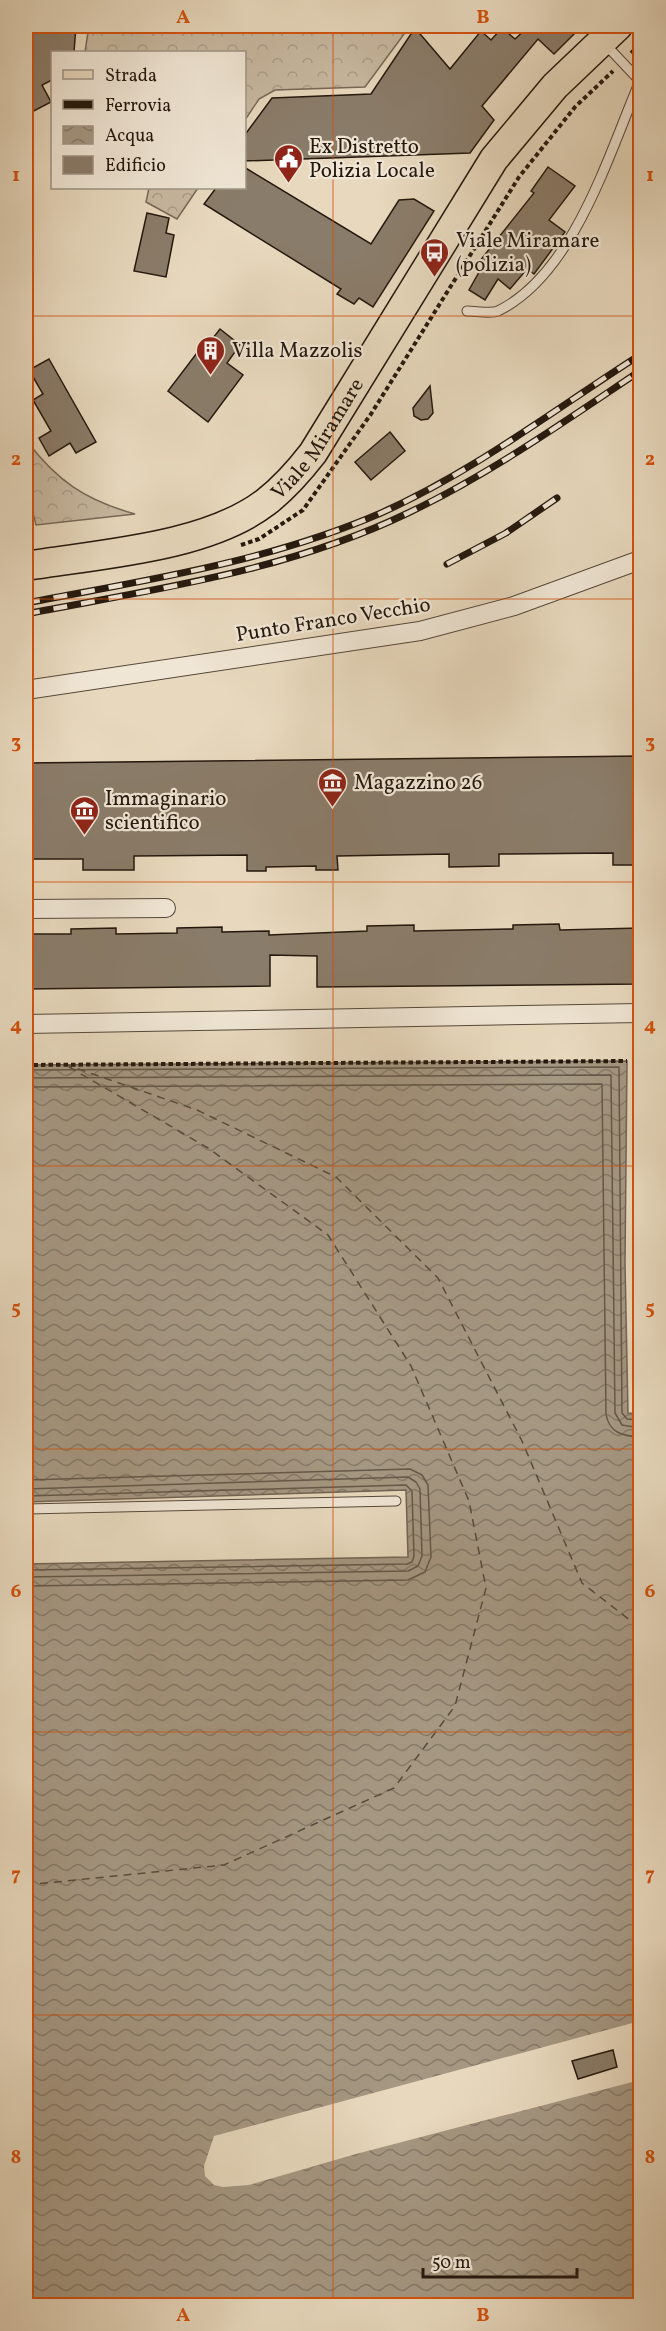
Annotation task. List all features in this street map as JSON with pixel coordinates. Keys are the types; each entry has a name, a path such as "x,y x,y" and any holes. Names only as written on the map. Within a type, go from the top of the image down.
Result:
{"main road":[{"name":"Viale Miramare","path":"26,566 183,540 209,533 248,514 282,489 313,453 494,159 555,86 610,33"}],"street":[{"name":"Punto Franco Vecchio","path":"26,690 420,631 514,606 640,560"},
{"path":"26,909 166,908"},
{"path":"26,1024 640,1013"}],"lane":[{"path":"467,311 497,312 527,290 555,263 587,210 640,81 610,33"},
{"path":"26,1509 396,1501"}],"path":[{"path":"26,1065 627,1061"}],"green space":[{"path":"89,26 410,26 365,87 275,90 259,99 246,118 246,51 85,51"},
{"path":"149,189 197,189 177,219 146,202"},
{"path":"26,440 49,467 73,487 101,502 135,514 36,525 26,485"}],"water":[{"path":"627,1061 625,1263 628,1413 640,1414 640,2305 26,2305 26,1564 408,1557 406,1490 26,1502 26,1065"}],"pier":[{"path":"640,2021 640,2080 356,2154 249,2185 223,2187 214,2185 205,2176 204,2166 214,2136"}],"building":[{"path":"26,26 76,26 74,51 51,51 51,80 42,85 51,102 26,115"},
{"path":"525,26 582,26 554,54 538,39 482,106 494,120 470,153 246,161 246,133 272,98 371,94 415,28 450,69 481,31 491,40 502,28 515,39 527,28"},
{"path":"548,167 575,186 549,220 565,232 534,274 527,269 510,289 498,279 485,300 469,290 483,265 479,262 534,193 531,191"},
{"path":"246,168 371,244 399,200 414,199 434,211 373,307 359,298 354,304 337,294 341,289 204,204 215,189 246,189"},
{"path":"147,213 169,218 166,233 174,235 166,277 134,271"},
{"name":"Villa Mazzolis","path":"220,329 240,345 227,363 243,375 208,422 168,391 203,345 206,347"},
{"path":"49,359 96,442 76,453 70,443 49,456 39,438 51,431 33,400 43,394 29,370"},
{"path":"430,386 433,413 428,419 421,420 414,416 413,408"},
{"path":"390,432 405,451 371,480 355,462"},
{"name":"Magazzino 26","path":"640,756 640,865 613,865 613,853 499,854 499,866 449,867 449,854 337,856 338,870 316,870 316,866 266,867 266,871 247,871 247,855 134,856 134,870 83,870 83,859 26,859 26,763"},
{"path":"559,924 560,930 640,928 640,984 317,987 317,956 270,955 270,986 26,989 26,934 71,934 71,929 116,928 116,934 177,933 177,928 222,927 222,932 269,931 269,935 367,931 367,926 414,925 414,931 513,929 513,925"},
{"path":"613,2050 617,2067 578,2079 572,2061"}],"ferry route":[{"path":"26,1885 224,1865 394,1788 455,1706 486,1588 469,1501 411,1366 328,1235 208,1148 64,1064 197,1110 336,1177 438,1278 522,1441 582,1583 640,1628"}],"railway":[{"path":"26,603 251,557 338,530 381,513 482,459 640,355"},
{"path":"26,614 220,576 316,550 362,533 408,513 468,481 527,446 640,371"},
{"path":"447,564 506,533 557,498"}],"place":[{"name":"Ex Distretto Polizia Locale","path":"288,184"},
{"name":"Viale Miramare (polizia)","path":"435,278"},
{"name":"Villa Mazzolis","path":"211,376"},
{"name":"Magazzino 26","path":"333,808"},
{"name":"Immaginario scientifico","path":"84,836"}]}
